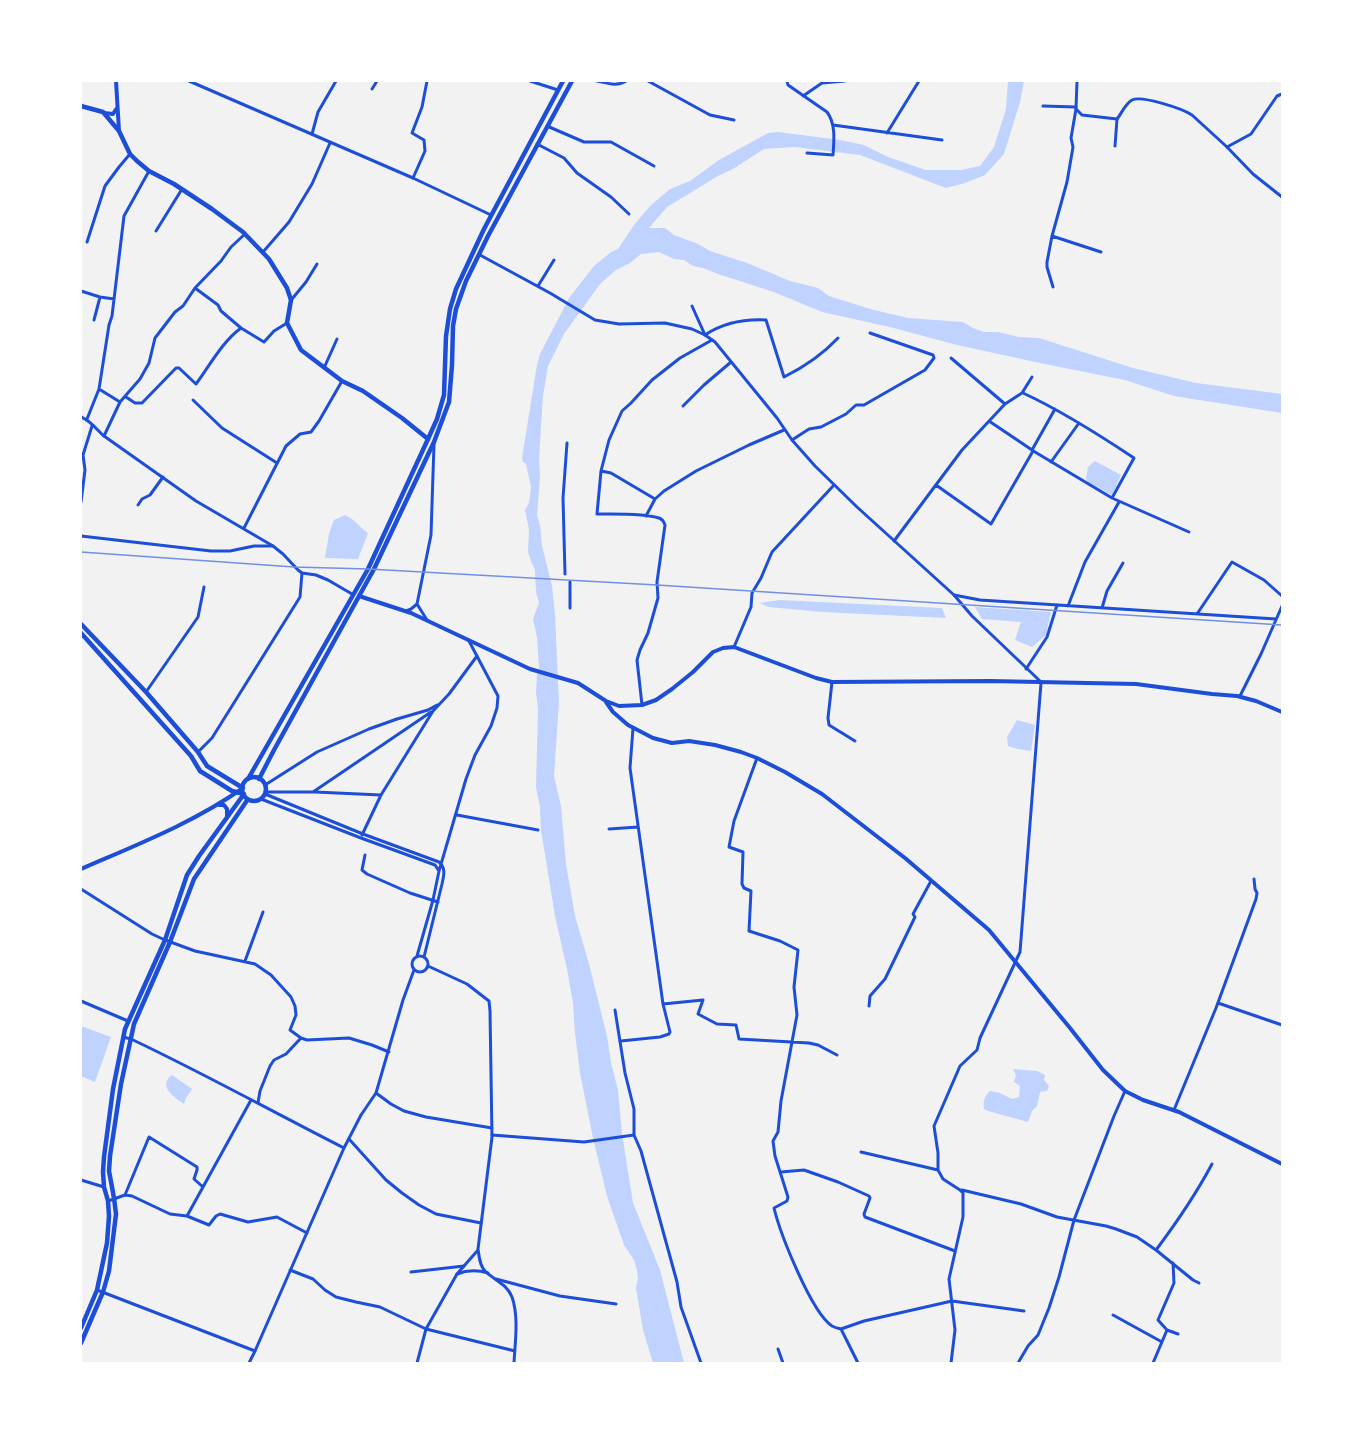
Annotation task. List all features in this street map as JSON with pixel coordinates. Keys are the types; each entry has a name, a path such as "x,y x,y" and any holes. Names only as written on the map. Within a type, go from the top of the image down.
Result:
{"main road":[{"path":"116,81 118,131"},
{"path":"248,779 259,779 265,785 264,795 254,801 248,799 244,794 244,784 368,569 437,419 444,395 446,336 456,289 472,251 562,81"},
{"path":"259,779 374,569 434,442 449,402 453,326 456,309 466,281 572,81"},
{"path":"81,106 113,114 118,108"},
{"path":"103,112 118,131 130,154 149,171 212,209 245,234 269,259 287,288 291,300 287,323 301,350 342,381 363,391 434,442"},
{"path":"491,215 498,218"},
{"path":"359,596 406,611 530,669 578,683 606,701 619,706 642,705 656,700 672,690 713,652 734,647 816,678 832,681 1136,684 1240,696 1282,712"},
{"path":"81,624 146,692 198,752 207,766 243,788"},
{"path":"81,633 182,745 200,771 236,793 244,794"},
{"path":"606,701 628,725 653,738 672,743 689,741 715,745 757,758 822,794 932,879 989,930 1102,1070 1125,1091 1143,1100 1174,1110 1282,1164"},
{"path":"154,714 161,709"},
{"path":"182,745 188,740"},
{"path":"81,869 167,831 243,788"},
{"path":"81,1328 97,1290 107,1243 108,1201 103,1172 105,1144 123,1037 128,1021 168,941 187,875 244,794"},
{"path":"81,1343 103,1292 109,1271 116,1214 109,1171 110,1156 121,1084 134,1024 194,879 248,799"},
{"path":"217,804 226,807 227,816"}],"street":[{"path":"189,81 413,178 491,215"},
{"path":"312,134 318,112 336,81"},
{"path":"372,89 376,81"},
{"path":"413,178 425,151 424,140 412,133 422,106 427,81"},
{"path":"530,81 558,90"},
{"path":"597,81 611,84 621,84 626,81"},
{"path":"648,81 710,115 734,120"},
{"path":"787,81 788,85 831,117 834,138 833,155 807,153"},
{"path":"803,96 822,83 845,81"},
{"path":"887,133 919,81"},
{"path":"1053,287 1047,267 1073,147 1071,138 1076,108 1077,81"},
{"path":"1227,147 1251,134 1277,96 1282,94"},
{"path":"1115,146 1117,118 1128,102 1137,99 1177,107 1192,115 1252,174 1282,197"},
{"path":"1043,106 1076,108 1083,115 1117,118"},
{"path":"833,125 942,140"},
{"path":"547,126 584,142 611,142 654,166"},
{"path":"263,252 289,222 312,184 330,143"},
{"path":"537,144 564,158 577,173 611,197 629,214"},
{"path":"87,242 105,186 130,154"},
{"path":"87,419 99,389 112,316 124,216 149,171"},
{"path":"156,231 182,189"},
{"path":"104,436 120,402 140,379 149,363 155,339 195,288 245,234"},
{"path":"1052,236 1101,252"},
{"path":"472,251 595,320 619,324 665,323 705,334 732,362 792,440 834,485 954,595 972,616 1041,683 1020,952 980,1038 977,1050 960,1066 934,1126 938,1170 943,1179 960,1190 1022,1204 1057,1218 1106,1226 1137,1237 1199,1283"},
{"path":"538,286 554,260"},
{"path":"291,300 317,264"},
{"path":"195,288 218,305 221,311 241,328 264,342 274,331 287,323"},
{"path":"81,291 114,299"},
{"path":"94,320 100,297"},
{"path":"692,306 705,334"},
{"path":"705,334 714,329 748,320 766,320 784,377 800,369 828,349 838,338"},
{"path":"126,397 135,403 142,403 176,368 179,368 196,384 224,345 241,328"},
{"path":"792,440 809,429 821,427 846,414 856,405 864,405 907,381 925,370 934,358 933,355 870,333"},
{"path":"324,368 337,339"},
{"path":"642,705 637,660 648,633 657,598 665,525 663,520 645,516 597,514 601,471 609,440 622,411 652,380 671,365 712,340"},
{"path":"951,358 1005,404"},
{"path":"683,406 732,362"},
{"path":"894,541 962,450 1005,404 1022,393 1032,377"},
{"path":"244,528 286,446 300,434 311,432 320,421 342,381"},
{"path":"99,389 120,402"},
{"path":"1022,393 1055,409 1134,458 1112,498"},
{"path":"193,400 222,428 277,464"},
{"path":"936,485 992,524 1055,409"},
{"path":"81,417 87,419 104,436 196,501 273,546 297,570 328,580 352,594"},
{"path":"988,421 1119,502 1189,532"},
{"path":"1051,462 1079,423"},
{"path":"81,502 85,470 82,455 92,426"},
{"path":"645,516 655,499 664,490 696,471 784,430"},
{"path":"427,620 417,604 431,535 434,442"},
{"path":"565,574 563,498 567,443"},
{"path":"601,471 611,473 655,499"},
{"path":"138,505 142,498 150,495 163,477"},
{"path":"734,647 750,607 752,594 772,552 834,485"},
{"path":"1068,606 1085,562 1119,502"},
{"path":"81,537 211,551 273,546"},
{"path":"1197,614 1232,562 1264,580 1282,596"},
{"path":"1102,608 1107,591 1123,563"},
{"path":"198,752 212,738 300,597 302,573"},
{"path":"570,582 570,608"},
{"path":"146,692 198,617 204,587"},
{"path":"954,595 980,600 1276,619"},
{"path":"406,611 417,604"},
{"path":"1026,669 1047,637 1057,605"},
{"path":"1240,696 1282,606"},
{"path":"428,966 424,957 440,871 466,779 497,708 498,696 469,641"},
{"path":"313,792 433,711 477,656"},
{"path":"832,681 828,718 830,725 855,741"},
{"path":"265,785 317,752 397,718 439,705"},
{"path":"362,836 381,795 433,711"},
{"path":"621,1041 660,1037 669,1034 670,1030 663,1004 630,768 633,728"},
{"path":"757,758 734,821 729,847 743,852 742,884 750,891 749,931 798,950 794,987 797,1015 781,1101 778,1132 773,1141 788,1197 785,1202 774,1208 778,1225 802,1282 817,1309 828,1322 841,1329 864,1321 952,1301 1024,1311"},
{"path":"264,795 313,792 381,795"},
{"path":"264,795 435,865 440,871"},
{"path":"457,815 538,830"},
{"path":"609,829 638,827"},
{"path":"249,1363 344,1148 376,1093 414,970 412,961 417,956 444,873 442,864 439,862 362,836"},
{"path":"365,855 362,870 367,874 435,901"},
{"path":"869,1006 870,996 885,979 915,917 913,915 932,879"},
{"path":"1174,1110 1218,1003 1256,899 1254,879"},
{"path":"81,889 152,934 168,941 195,951 255,964 271,975 291,997 296,1015 290,1030 301,1038 307,1040 349,1038 388,1052"},
{"path":"245,962 263,912"},
{"path":"417,956 424,957"},
{"path":"414,970 421,972 428,966"},
{"path":"428,966 467,984 489,1000 492,1135 478,1249 480,1263 485,1272 501,1283 512,1296 516,1319 514,1363"},
{"path":"663,1004 703,1000 698,1014 717,1024 736,1025 739,1039 818,1045 837,1055"},
{"path":"81,1001 128,1021"},
{"path":"1218,1003 1282,1025"},
{"path":"615,1010 625,1073 634,1110 634,1135 641,1151 677,1282 681,1306 701,1363"},
{"path":"123,1037 190,1067 344,1148"},
{"path":"258,1104 260,1091 270,1066 274,1060 286,1054 301,1038"},
{"path":"1018,1363 1038,1335 1049,1308 1074,1220 1125,1091"},
{"path":"376,1093 404,1111 492,1128"},
{"path":"187,1216 250,1100"},
{"path":"492,1135 584,1142 634,1135"},
{"path":"125,1195 149,1137 197,1167 194,1179 203,1188"},
{"path":"349,1139 386,1179 419,1205 436,1214 481,1223"},
{"path":"861,1152 938,1170"},
{"path":"1156,1250 1174,1226 1212,1164"},
{"path":"781,1172 804,1170 869,1196 865,1217 955,1251"},
{"path":"81,1180 104,1186"},
{"path":"951,1363 955,1330 950,1279 963,1217 963,1193 960,1190"},
{"path":"108,1201 125,1195 140,1198 170,1214 187,1216 208,1225 220,1214 248,1222 277,1217 307,1233"},
{"path":"417,1363 426,1329 457,1274 478,1249"},
{"path":"1173,1263 1174,1283 1158,1320 1167,1330 1178,1335"},
{"path":"411,1272 464,1266"},
{"path":"290,1270 313,1279 336,1297 380,1307 426,1329 515,1351"},
{"path":"457,1274 481,1271 489,1274"},
{"path":"496,1279 560,1296 616,1304"},
{"path":"97,1290 255,1351"},
{"path":"1113,1315 1162,1342"},
{"path":"841,1329 858,1363"},
{"path":"1153,1363 1167,1330"},
{"path":"778,1349 783,1363"}],"water":[{"path":"1008,81 1024,81 1020,102 1004,154 985,175 946,188 860,155 795,147 764,149 667,207 649,228 665,228 674,235 710,251 790,281 818,288 829,296 870,309 908,318 963,322 984,332 1039,338 1133,368 1196,383 1282,394 1282,413 1174,396 1125,380 957,345 822,312 774,292 693,266 684,260 674,259 659,252 641,254 616,270 600,284 564,334 548,366 543,396 537,516 552,586 555,615 559,702 554,776 561,806 566,864 575,916 607,1036 618,1090 622,1134 633,1203 660,1270 684,1363 653,1363 643,1330 636,1288 637,1270 634,1260 624,1245 607,1196 593,1138 580,1073 573,1003 555,916 536,787 538,709 536,692 539,668 533,619 539,603 535,570 528,552 529,529 525,510 529,503 531,487 526,464 522,458 540,354 569,298 594,266 618,249 650,206 670,189 690,181 719,160 768,133 778,132 864,145 888,157 926,170 961,170 980,166 994,147 1006,109"},
{"path":"1095,461 1121,475 1112,495 1086,479 1088,467"},
{"path":"345,515 368,533 358,559 325,558 334,520"},
{"path":"780,600 942,608 946,618 822,612 769,607 759,603"},
{"path":"975,607 1051,612 1046,635 1032,647 1015,640 1021,622 982,619"},
{"path":"1017,720 1035,725 1031,751 1008,746 1007,737"},
{"path":"81,1026 111,1037 95,1082 81,1076"},
{"path":"1013,1069 1037,1071 1045,1075 1044,1080 1049,1086 1047,1091 1040,1092 1037,1106 1032,1111 1028,1122 984,1109 984,1099 990,1091 1012,1099 1019,1097 1020,1086 1014,1082 1016,1075"},
{"path":"172,1075 192,1089 184,1104 172,1095 167,1087 166,1083"}],"railway":[{"path":"81,552 294,567 657,585 1282,625"}]}
